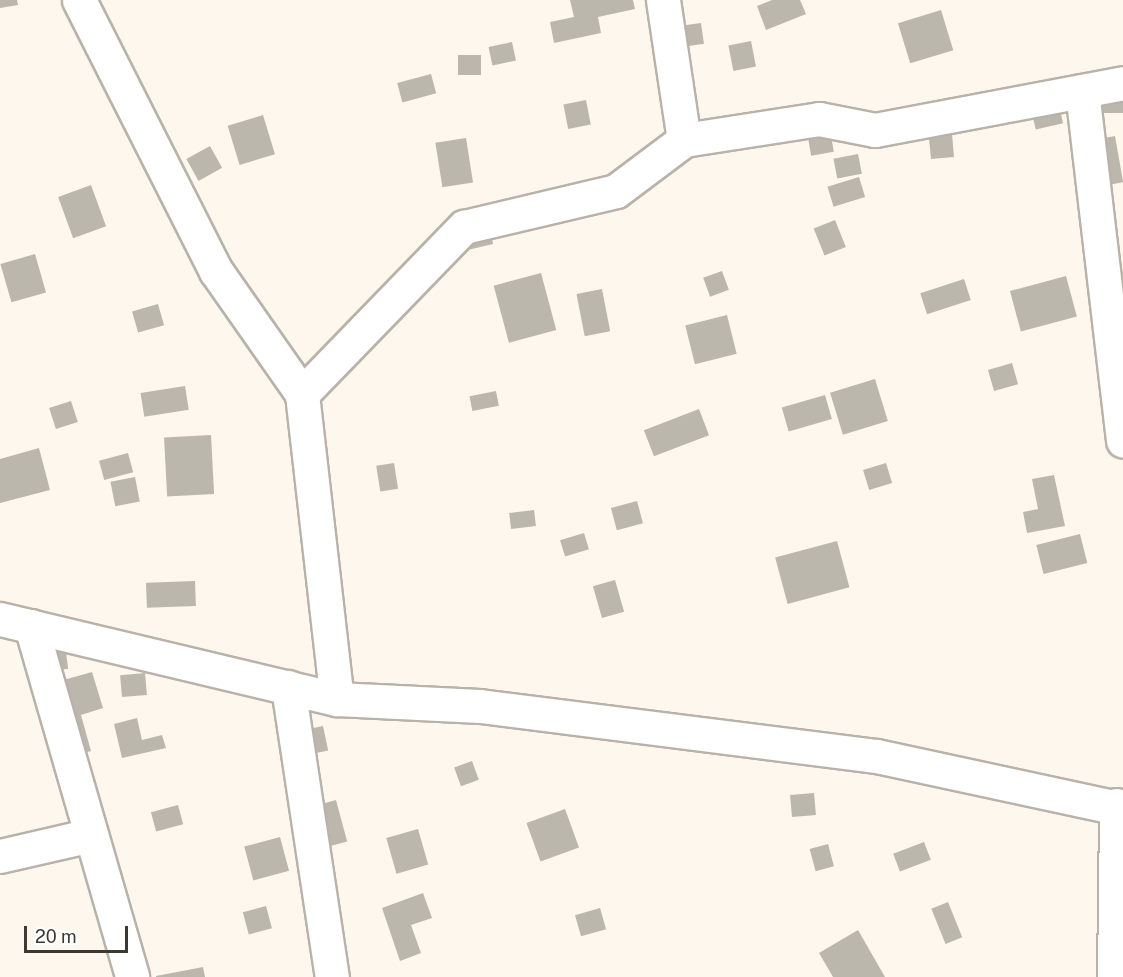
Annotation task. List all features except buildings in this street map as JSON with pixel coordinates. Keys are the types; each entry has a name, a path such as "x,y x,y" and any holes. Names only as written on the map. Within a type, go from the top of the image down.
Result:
{"street":[{"path":"79,0 216,271 303,394 337,699"},
{"path":"663,0 684,140"},
{"path":"303,394 464,227 616,191 684,140 819,119 875,130 1123,83"},
{"path":"1082,91 1123,441"},
{"path":"15,623 337,699 480,706 877,756 1119,807 1114,977"},
{"path":"15,623 91,836 132,977"},
{"path":"288,687 332,977"},
{"path":"0,856 91,836"}]}
